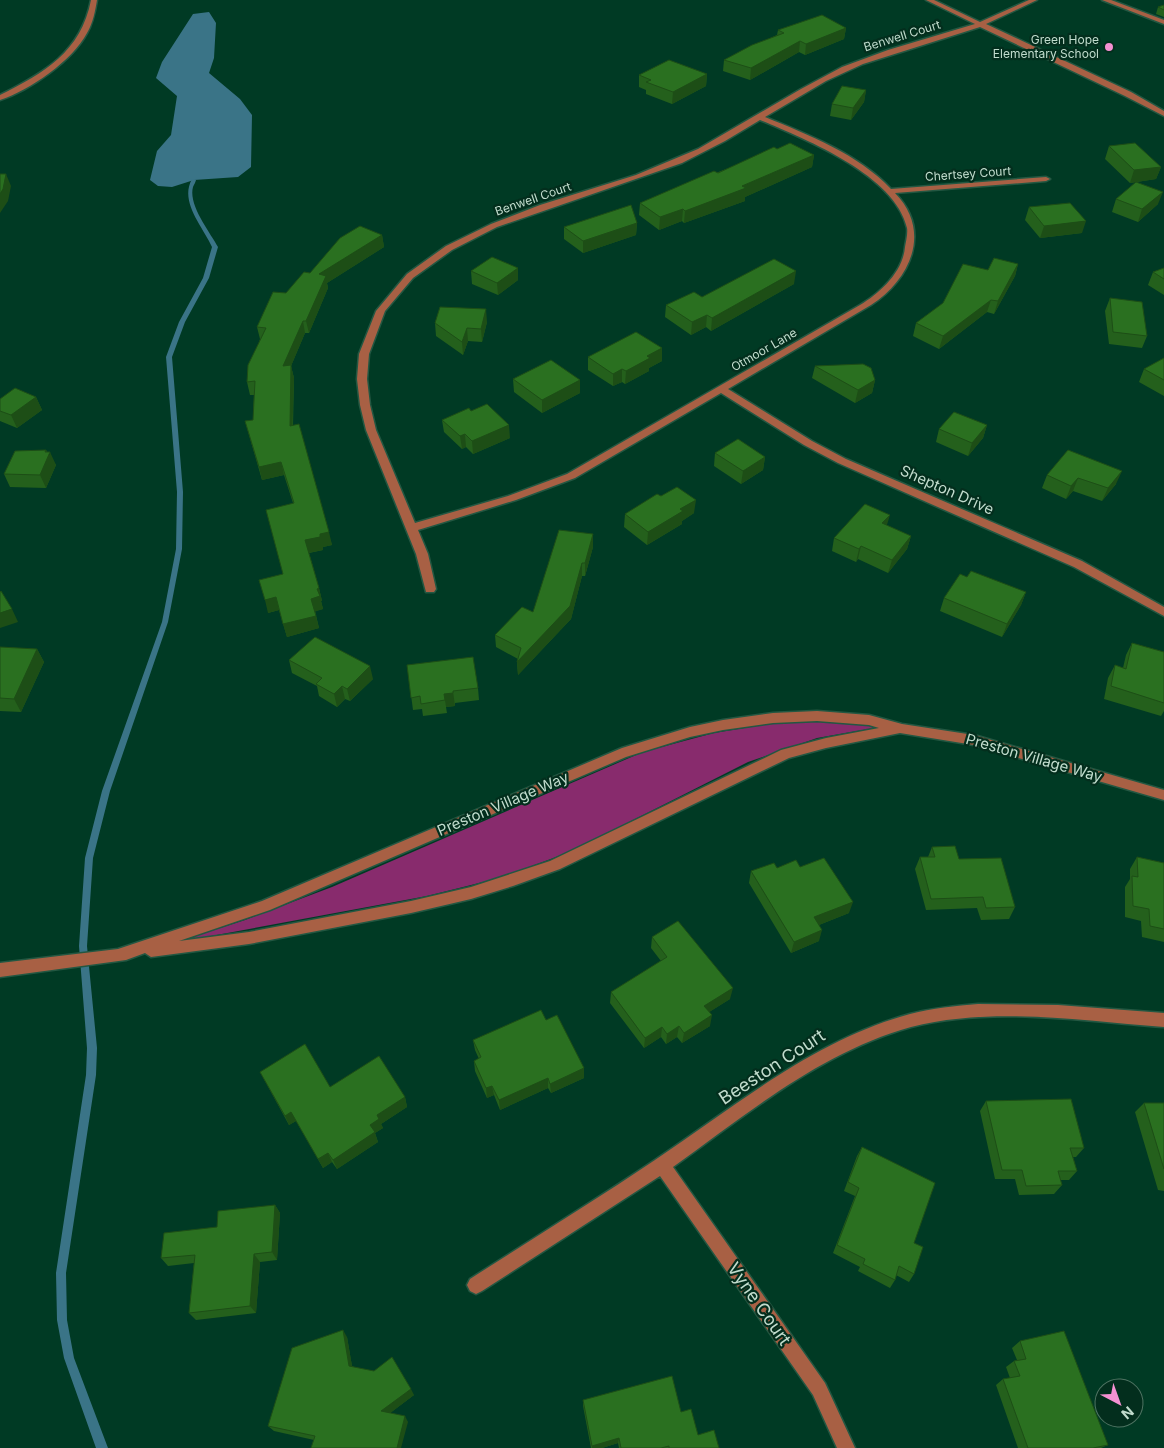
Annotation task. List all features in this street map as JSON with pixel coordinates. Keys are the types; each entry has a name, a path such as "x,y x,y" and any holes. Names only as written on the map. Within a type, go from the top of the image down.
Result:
{"street":[{"path":"0,98 35,78 72,50 91,22 94,0"},
{"path":"929,0 1128,94 1164,114"},
{"name":"Benwell Court","path":"430,589 422,554 390,479 365,407 362,382 364,355 371,329 395,292 442,252 480,231 663,168 698,152 760,118 819,82 862,61 980,24 1034,0"},
{"path":"1104,0 1164,22"},
{"name":"Otmoor Lane","path":"411,528 512,498 571,476 847,316 888,289 907,258 911,243 911,230 907,219 892,191 868,171 840,154 760,118"},
{"name":"Chertsey Court","path":"892,191 1046,179"},
{"name":"Shepton Drive","path":"721,390 808,443 842,461 1078,564 1164,612"},
{"name":"Preston Village Way","path":"118,956 265,906 622,753 656,741 723,725 799,717 846,717 869,720 902,729 974,740 1164,795"},
{"name":"Preston Village Way","path":"0,970 249,938 471,893 555,865 786,754 826,743 902,729"},
{"name":"Beeston Court","path":"476,1285 662,1165 794,1072 844,1044 880,1030 952,1013 1005,1011 1164,1020"},
{"name":"Vyne Court","path":"662,1165 818,1389 846,1448"}],"shaded area":[{"path":"787,721 851,722 880,727 817,738 748,762 572,851 503,877 427,896 173,943 245,920 332,887 643,752 714,733"}],"water":[{"path":"209,12 216,23 214,58 209,73 240,99 252,115 251,167 238,177 194,180 172,187 158,186 150,180 157,151 171,135 177,96 156,78 162,62 193,14"}],"building":[{"path":"822,15 846,28 806,44 800,41 751,68 724,60 752,45 784,33 778,30"},
{"path":"669,60 707,74 673,92 646,82 651,80 639,75"},
{"path":"842,86 866,90 853,108 832,104"},
{"path":"790,143 814,155 742,186 746,188 685,211 683,209 660,217 640,203 714,171 718,173 774,147 777,149"},
{"path":"1135,143 1161,167 1134,170 1109,146"},
{"path":"0,174 6,174 0,194"},
{"path":"1136,182 1163,192 1142,209 1116,199"},
{"path":"1070,203 1086,221 1044,226 1029,207"},
{"path":"631,205 637,223 583,241 564,227"},
{"path":"360,226 382,235 319,274 326,276 283,366 291,365 290,426 299,424 329,532 320,534 320,537 305,540 319,588 317,589 320,596 311,599 316,616 283,624 276,597 265,600 259,580 283,574 266,510 294,503 281,462 259,467 245,421 253,420 255,381 247,382 248,365 266,328 257,327 273,292 286,293 304,272 310,273 340,238"},
{"path":"492,257 518,268 497,283 471,271"},
{"path":"994,258 1018,264 998,301 991,300 943,336 916,323 943,303 963,264 988,270"},
{"path":"774,259 796,271 712,318 707,315 692,322 666,305 694,292 702,297"},
{"path":"1164,268 1164,279 1153,272"},
{"path":"1110,298 1142,302 1147,336 1113,332"},
{"path":"440,307 486,309 481,329 467,328 462,342 435,323"},
{"path":"636,332 662,348 647,356 650,358 626,371 622,369 613,374 588,357"},
{"path":"1164,358 1164,380 1144,369"},
{"path":"551,360 580,380 542,400 513,379"},
{"path":"863,364 871,368 875,380 858,390 815,366"},
{"path":"15,388 36,397 11,415 0,411 0,399"},
{"path":"487,404 509,425 472,441 465,434 460,436 442,420 469,408 471,411"},
{"path":"954,412 987,425 972,443 939,429"},
{"path":"738,439 765,457 743,471 715,453"},
{"path":"46,450 45,452 50,452 40,475 4,474 15,451"},
{"path":"1068,450 1122,471 1108,488 1078,478 1071,486 1047,475"},
{"path":"677,487 696,500 680,509 683,511 648,532 625,514 657,494 661,496"},
{"path":"865,504 890,515 882,523 911,536 892,560 861,546 859,549 834,538"},
{"path":"559,530 593,534 585,563 582,563 570,606 517,662 521,648 495,635 522,607 533,612"},
{"path":"971,571 1026,592 1007,624 944,598 960,574 967,577"},
{"path":"0,592 12,609 0,613"},
{"path":"315,637 370,666 347,689 342,686 334,694 316,684 322,678 289,660"},
{"path":"1132,643 1164,652 1164,703 1111,686 1115,665 1126,669"},
{"path":"0,647 37,649 14,699 0,698"},
{"path":"473,657 478,688 453,691 453,693 444,694 445,700 421,704 420,696 411,698 407,665"},
{"path":"955,846 959,859 1001,858 1015,907 986,908 983,897 931,899 920,857 935,857 932,847"},
{"path":"1137,857 1164,863 1164,929 1150,926 1149,909 1133,906 1132,876 1138,877"},
{"path":"824,858 853,902 814,917 822,930 794,942 751,871 774,863 777,868 796,860 800,867"},
{"path":"678,921 733,988 704,1006 712,1015 684,1033 679,1026 667,1034 662,1027 645,1038 611,992 667,957 652,937"},
{"path":"541,1010 546,1020 557,1015 584,1068 550,1084 548,1078 499,1100 492,1086 486,1088 474,1061 481,1057 473,1040"},
{"path":"305,1044 330,1087 379,1056 405,1097 377,1115 379,1119 370,1125 375,1132 333,1160 328,1153 318,1159 291,1112 285,1116 260,1072"},
{"path":"1071,1099 1084,1148 1070,1148 1077,1171 1058,1171 1062,1185 1026,1186 1022,1170 1002,1170 986,1101"},
{"path":"1144,1103 1164,1103 1164,1169"},
{"path":"862,1147 935,1183 914,1243 923,1247 914,1274 899,1266 895,1280 863,1264 865,1259 837,1245 859,1188 848,1182"},
{"path":"275,1205 272,1252 254,1254 250,1306 189,1313 195,1255 161,1258 164,1233 217,1227 218,1211"},
{"path":"343,1330 349,1366 374,1371 392,1357 411,1389 381,1411 405,1416 397,1448 311,1448 315,1436 268,1426 292,1348"},
{"path":"1064,1331 1094,1409 1094,1428 1101,1428 1108,1445 1093,1448 1028,1448 1003,1379 1020,1376 1014,1361 1026,1359 1020,1341"},
{"path":"672,1376 681,1412 691,1409 698,1435 714,1430 719,1448 669,1448 669,1446 661,1448 621,1448 619,1438 592,1446 583,1400"}],"waterway":[{"path":"102,1448 69,1358 62,1320 61,1273 91,1075 92,1048 83,946 89,858 106,791 165,622 179,549 180,492 169,357 182,322 206,278 215,247 192,204 190,187 194,180"}],"place":[{"name":"Green Hope Elementary School","path":"1109,47"}]}
